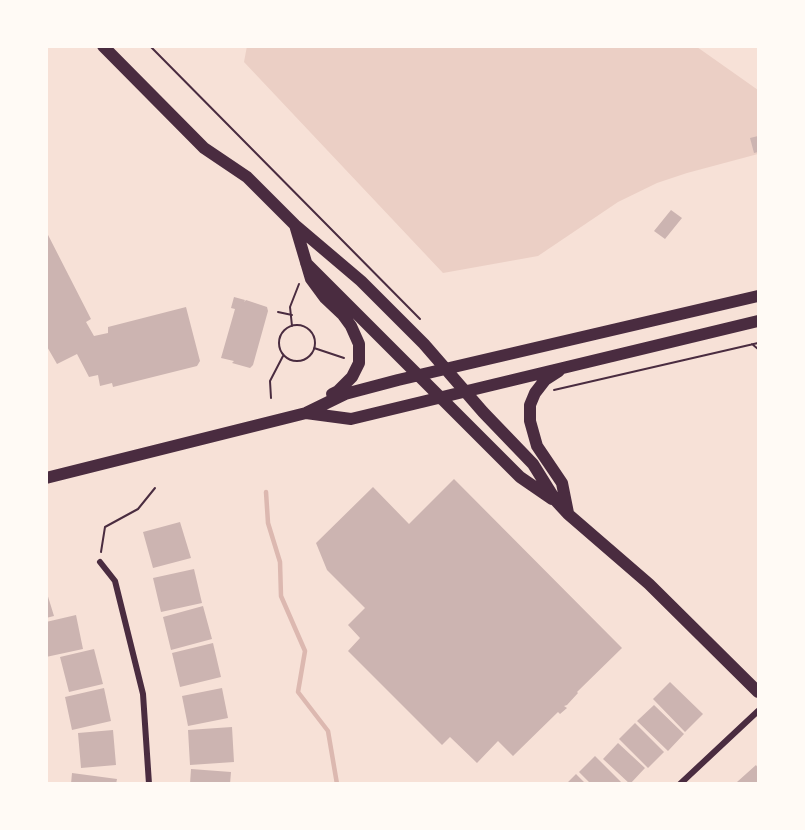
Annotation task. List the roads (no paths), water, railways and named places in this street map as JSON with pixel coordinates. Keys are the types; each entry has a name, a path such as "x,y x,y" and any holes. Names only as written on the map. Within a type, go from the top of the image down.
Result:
{"main road":[{"path":"103,46 204,148 247,177 294,225 361,281 424,344 464,391 533,464 556,501 568,514 649,584 759,692"},
{"path":"280,419 338,391 352,377 358,363 359,344 351,326 343,315 324,298 311,279 294,225"},
{"path":"306,263 520,477 556,501"},
{"path":"46,478 306,413 345,394 445,368 759,296"},
{"path":"306,413 351,419 759,321"},
{"path":"567,366 539,386 532,398 530,415 537,446 562,483 568,514"}],"street":[{"path":"100,561 115,581 143,694 149,783"},
{"path":"680,783 759,711"}],"waterway":[{"path":"266,492 268,523 280,562 281,596 305,651 298,692 328,731 337,784"}]}
